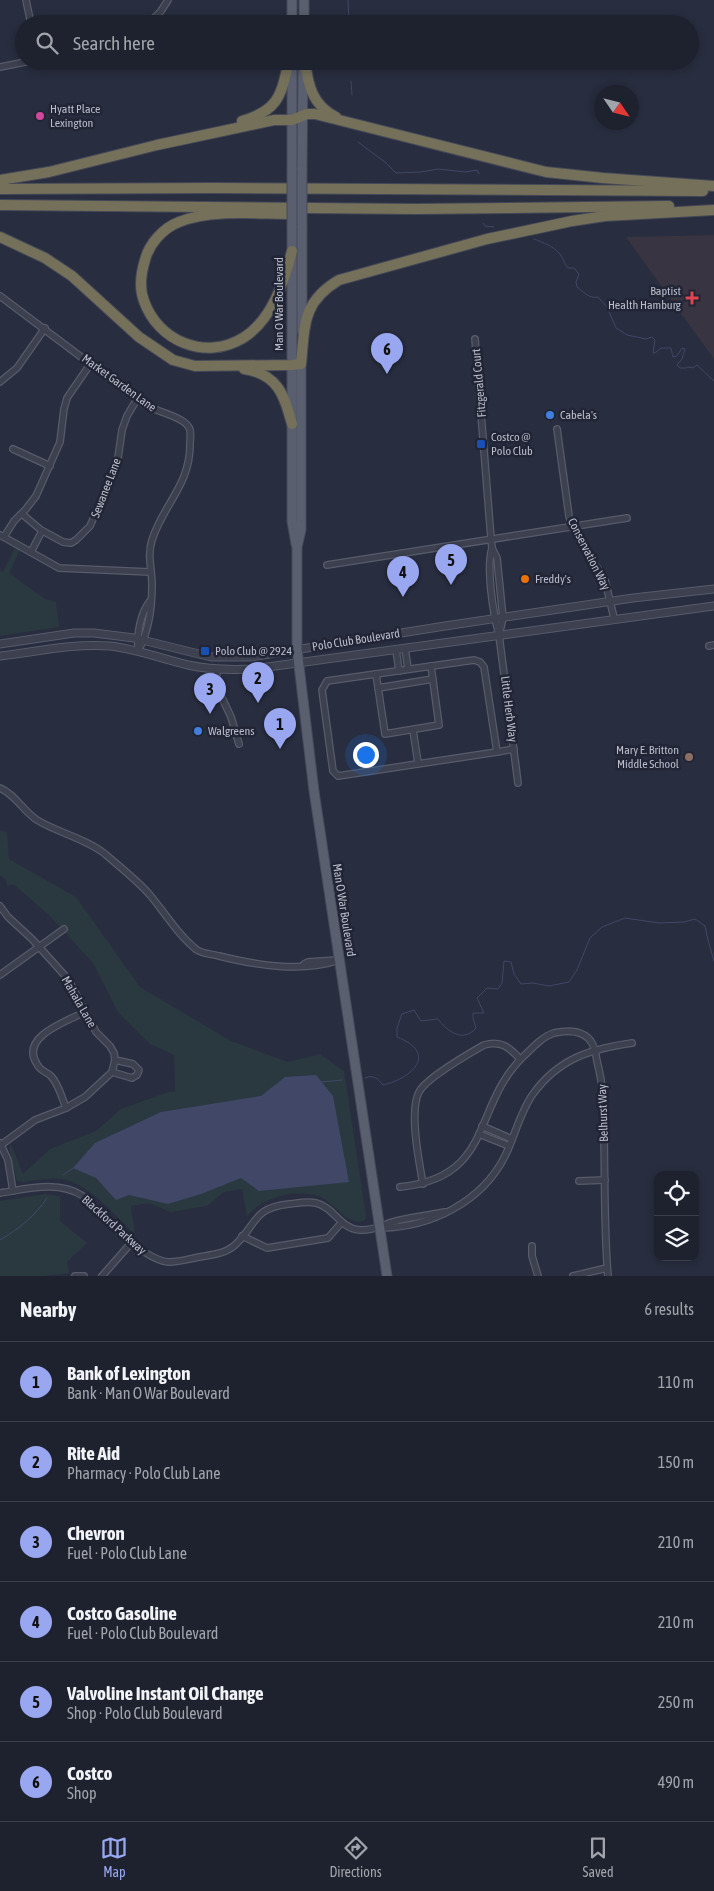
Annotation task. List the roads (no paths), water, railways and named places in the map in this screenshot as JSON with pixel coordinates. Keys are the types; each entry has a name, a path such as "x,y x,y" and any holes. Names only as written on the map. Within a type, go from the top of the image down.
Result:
{"highway":[{"path":"167,143 249,119 265,111 276,100 285,84 288,70"},
{"path":"306,70 308,85 317,102 333,115 356,124"},
{"path":"0,180 49,172 167,143 274,120 315,114 546,172 714,186"},
{"path":"0,189 213,188 714,191"},
{"path":"0,205 415,209 674,206 714,209"},
{"path":"292,251 284,279 266,314 244,338 230,344 205,348 177,341 152,319 143,300 142,273 146,254 155,240 166,230 184,221 203,216 342,214 415,209"},
{"path":"0,237 37,254 72,276 139,337 157,350 182,363 195,366 297,364 310,306 322,290 339,280 487,239 572,220 714,209"},
{"path":"218,366 254,371 272,382 285,399 292,424"}],"main road":[{"path":"292,0 292,15"},
{"path":"304,0 304,15"},
{"name":"Man O War Boulevard","path":"291,70 297,118 297,364 292,424 292,521 297,547 298,662 314,791 388,1276"},
{"name":"Man O War Boulevard","path":"297,118 303,70"},
{"name":"Man O War Boulevard","path":"297,226 292,251 301,530 297,547"}],"street":[{"path":"26,0 29,15"},
{"path":"157,15 168,0"},
{"path":"0,68 15,64"},
{"name":"Market Garden Lane","path":"0,296 137,399 155,410 183,420 188,425 190,433 188,468 152,538 149,552 152,584 150,601 144,608 138,651"},
{"path":"0,382 17,368 45,328"},
{"name":"Fitzgerald Court","path":"475,339 492,548 497,558 503,618 499,635"},
{"path":"91,364 67,398 60,442 34,500 2,536 51,565 66,569 150,572"},
{"name":"Sewanee Lane","path":"22,514 42,531 64,542 71,543 90,526 117,465 122,430 127,416 137,399"},
{"name":"Conservation Way","path":"557,429 572,527 605,580 614,618"},
{"path":"13,449 50,466"},
{"path":"327,565 627,518"},
{"path":"31,552 42,531"},
{"name":"Fitzgerald Court","path":"492,548 489,558 494,619 499,635"},
{"name":"Polo Club Boulevard","path":"0,644 74,633 114,634 213,657 251,657 494,619 714,589"},
{"name":"Polo Club Boulevard","path":"0,656 75,645 112,646 198,667 221,670 253,669 614,618 714,606"},
{"name":"Little Herb Way","path":"499,635 518,783"},
{"path":"403,670 405,648"},
{"path":"396,650 406,684"},
{"path":"198,667 213,657 221,670 216,684 231,717 239,744"},
{"path":"497,752 484,667 480,662 474,660 328,681 322,690 333,771 338,776 497,752 514,749"},
{"path":"376,674 385,734 413,730 440,725 431,666"},
{"path":"378,688 433,679"},
{"path":"413,730 418,764"},
{"path":"0,788 16,800 26,812 39,821 86,842 103,853 150,895 179,932 198,951 257,964 276,966 330,963 339,960"},
{"name":"Mahala Lane","path":"0,906 40,947 68,980 96,1032 114,1053 115,1060"},
{"path":"0,975 64,929"},
{"path":"66,1108 56,1083 50,1075 36,1064 33,1049 38,1038 85,1012"},
{"path":"400,1187 423,1184 443,1176 458,1165 470,1151 480,1134 502,1082 520,1059 546,1037 562,1032 580,1033 586,1037 594,1049"},
{"path":"423,1184 417,1156 415,1121 419,1090 484,1045 493,1043 503,1044 511,1049 520,1059"},
{"name":"Blackford Parkway","path":"0,1193 50,1186 63,1187 75,1191 83,1196 144,1253 157,1260 169,1262 226,1251 234,1246 257,1216 268,1208 288,1204 317,1203 328,1209 341,1223 351,1228 360,1230 380,1228 395,1221 445,1212 465,1202 496,1171 525,1108 541,1084 570,1061 594,1049 632,1043"},
{"name":"Belhurst Way","path":"594,1049 603,1084 608,1276"},
{"path":"13,1191 8,1160 1,1144 35,1120 66,1108 85,1098 112,1072 115,1060 133,1064 138,1070 137,1075 132,1078 112,1072"},
{"path":"482,1126 512,1139"},
{"path":"480,1134 509,1146"},
{"path":"579,1181 605,1180"},
{"path":"242,1236 260,1245 274,1248 328,1238 341,1223"},
{"path":"102,1276 132,1242"},
{"path":"532,1246 532,1256 538,1276"},
{"path":"573,1276 607,1268"},
{"path":"75,1276 84,1276"}],"water":[{"path":"316,1075 333,1096 349,1182 259,1191 241,1178 201,1194 168,1204 129,1195 116,1200 96,1178 73,1168 95,1143 161,1112 261,1096 285,1077"}],"waterway":[{"path":"348,0 349,15"},
{"path":"351,81 352,95"},
{"path":"358,142 396,173 438,169 465,172 477,170 479,174"},
{"path":"483,223 485,226 494,227"},
{"path":"534,239 554,249 560,254 568,268 574,268 579,274 576,282 577,287 589,296 598,297 607,307 616,328 627,335 646,339 652,337 655,340 653,353 661,348 671,348 673,357 677,356 682,348 685,349 682,359 677,365 680,368 693,368 697,365 714,381"},
{"path":"365,1078 373,1077 383,1085 404,1077 417,1064 416,1050 409,1043 397,1037 397,1028 402,1014 414,1010 421,1021 438,1019 451,1032 466,1035 476,1028 473,1013 484,1013 477,998 487,988 498,989 502,983 504,961 511,962 514,974 521,984 533,983 549,986 569,982 577,970 590,938 602,927 625,918 659,923 684,922 695,919 705,926 714,961"},
{"path":"321,1082 342,1080"},
{"path":"63,1175 75,1167"},
{"path":"0,1240 26,1222 47,1198"}],"place":[{"name":"Hyatt Place Lexington","path":"40,116"},
{"name":"Baptist Health Hamburg","path":"692,298"},
{"name":"Costco","path":"387,374"},
{"name":"Cabela's","path":"550,415"},
{"name":"Costco @ Polo Club","path":"481,444"},
{"name":"Freddy's","path":"525,579"},
{"name":"Valvoline Instant Oil Change","path":"451,585"},
{"name":"Costco Gasoline","path":"403,597"},
{"name":"Polo Club @ 2924","path":"205,651"},
{"name":"Rite Aid","path":"258,703"},
{"name":"Chevron","path":"210,714"},
{"name":"Walgreens","path":"198,731"},
{"name":"Bank of Lexington","path":"280,749"},
{"name":"Mary E. Britton Middle School","path":"689,757"}]}
